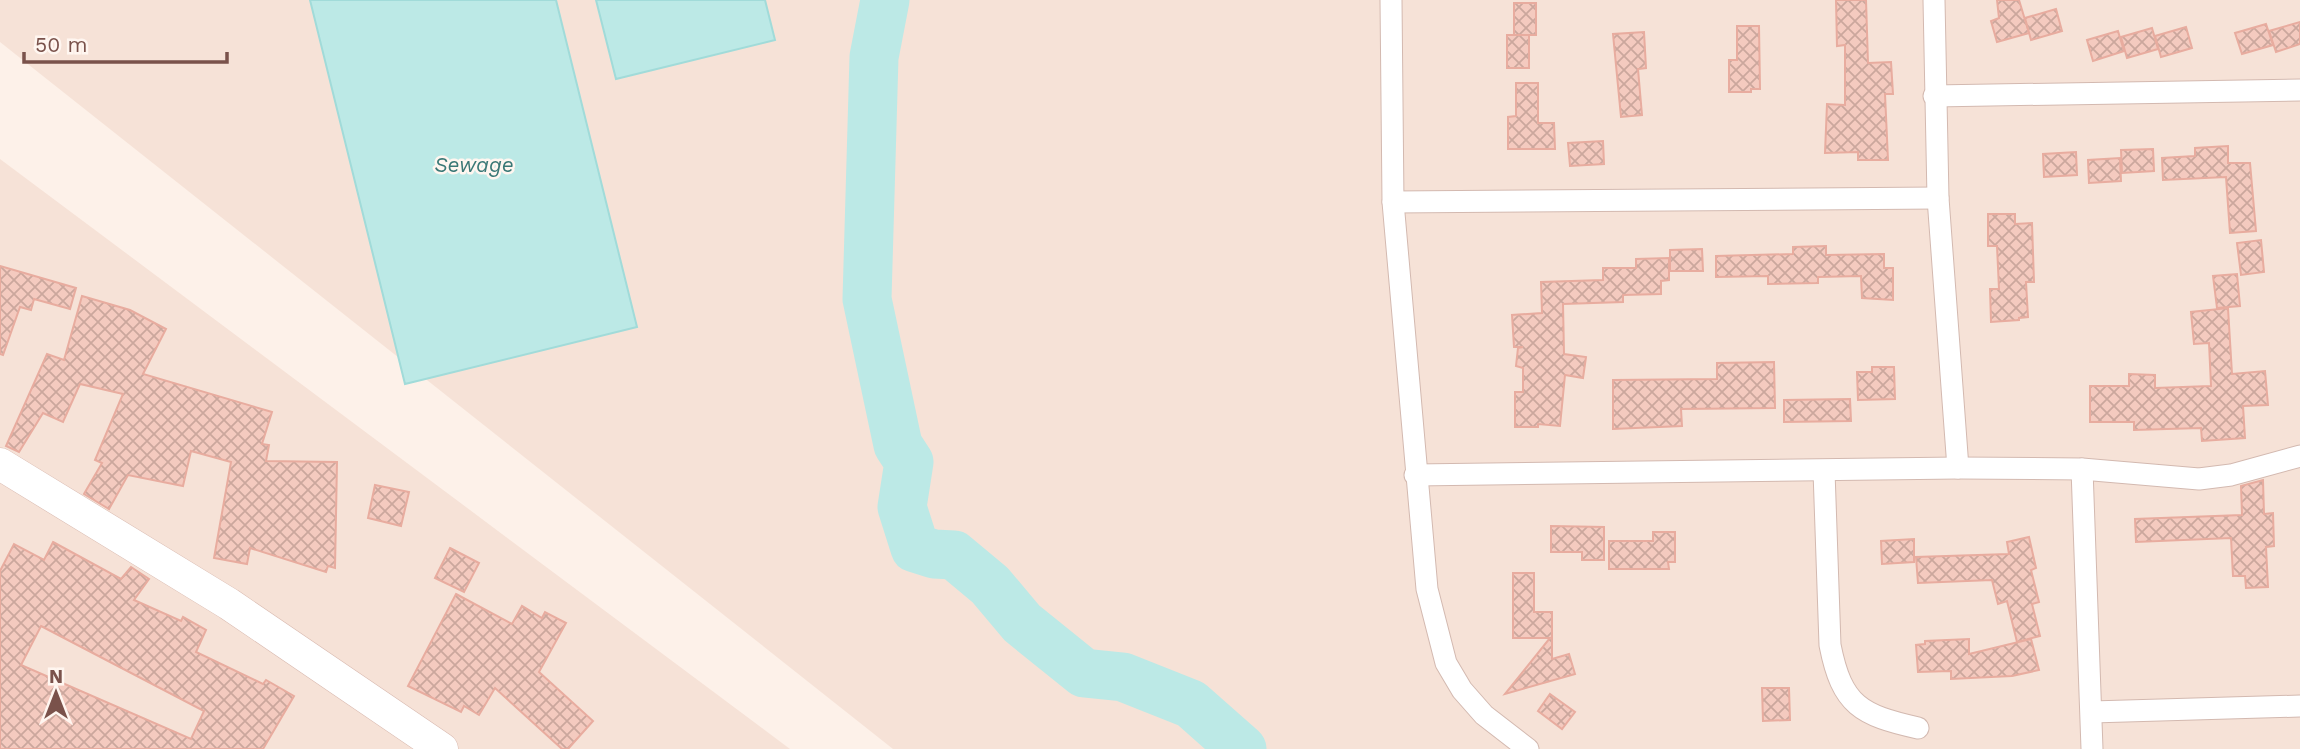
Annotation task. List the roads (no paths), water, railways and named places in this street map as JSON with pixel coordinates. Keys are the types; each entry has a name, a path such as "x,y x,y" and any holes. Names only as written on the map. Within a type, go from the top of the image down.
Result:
{"street":[{"path":"1391,0 1393,202 1427,589 1446,663 1462,690 1484,715 1528,749"},
{"path":"1934,0 1938,198 1958,468"},
{"path":"1934,96 2300,90"},
{"path":"1393,202 1938,198"},
{"path":"1415,475 1958,468 2082,469 2199,479 2231,475 2300,456"},
{"path":"0,464 229,604 442,749"},
{"path":"2082,469 2092,749"},
{"path":"1824,471 1830,645 1835,670 1856,705 1876,718 1919,728"},
{"path":"2091,712 2300,706"}],"water":[{"name":"Sewage","path":"310,0 556,0 637,327 405,384"},
{"path":"596,0 765,0 775,40 616,79"}],"waterway":[{"path":"885,0 874,57 867,299 898,445 909,462 902,507 915,548 934,554 954,555 990,585 1022,623 1084,673 1123,677 1191,704 1242,749"}]}
